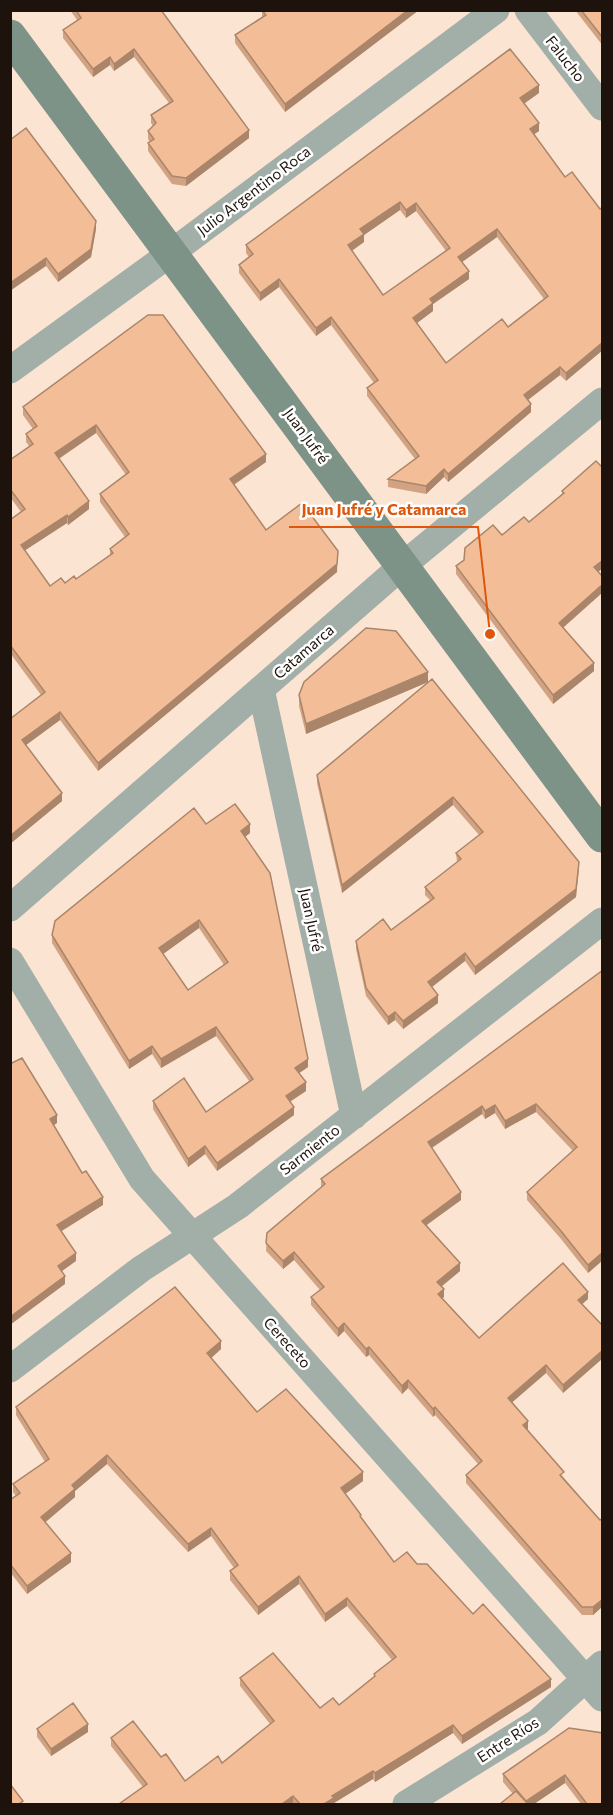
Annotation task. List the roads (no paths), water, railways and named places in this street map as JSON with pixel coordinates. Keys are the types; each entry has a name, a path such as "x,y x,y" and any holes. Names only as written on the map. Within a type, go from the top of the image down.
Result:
{"street":[{"name":"Julio Argentino Roca","path":"10,370 171,253 496,10"},
{"name":"Falucho","path":"528,10 603,107"},
{"name":"Juan Jufré","path":"10,36 603,836"},
{"name":"Catamarca","path":"10,908 402,566 603,401"},
{"name":"Juan Jufré","path":"261,689 354,1116"},
{"name":"Sarmiento","path":"10,1369 141,1269 238,1206 603,921"},
{"name":"Cereceto","path":"10,961 141,1179 597,1680"},
{"name":"Entre Ríos","path":"406,1804 538,1722 597,1680"}],"place":[{"name":"Juan Jufré y Catamarca","path":"490,634"}]}
